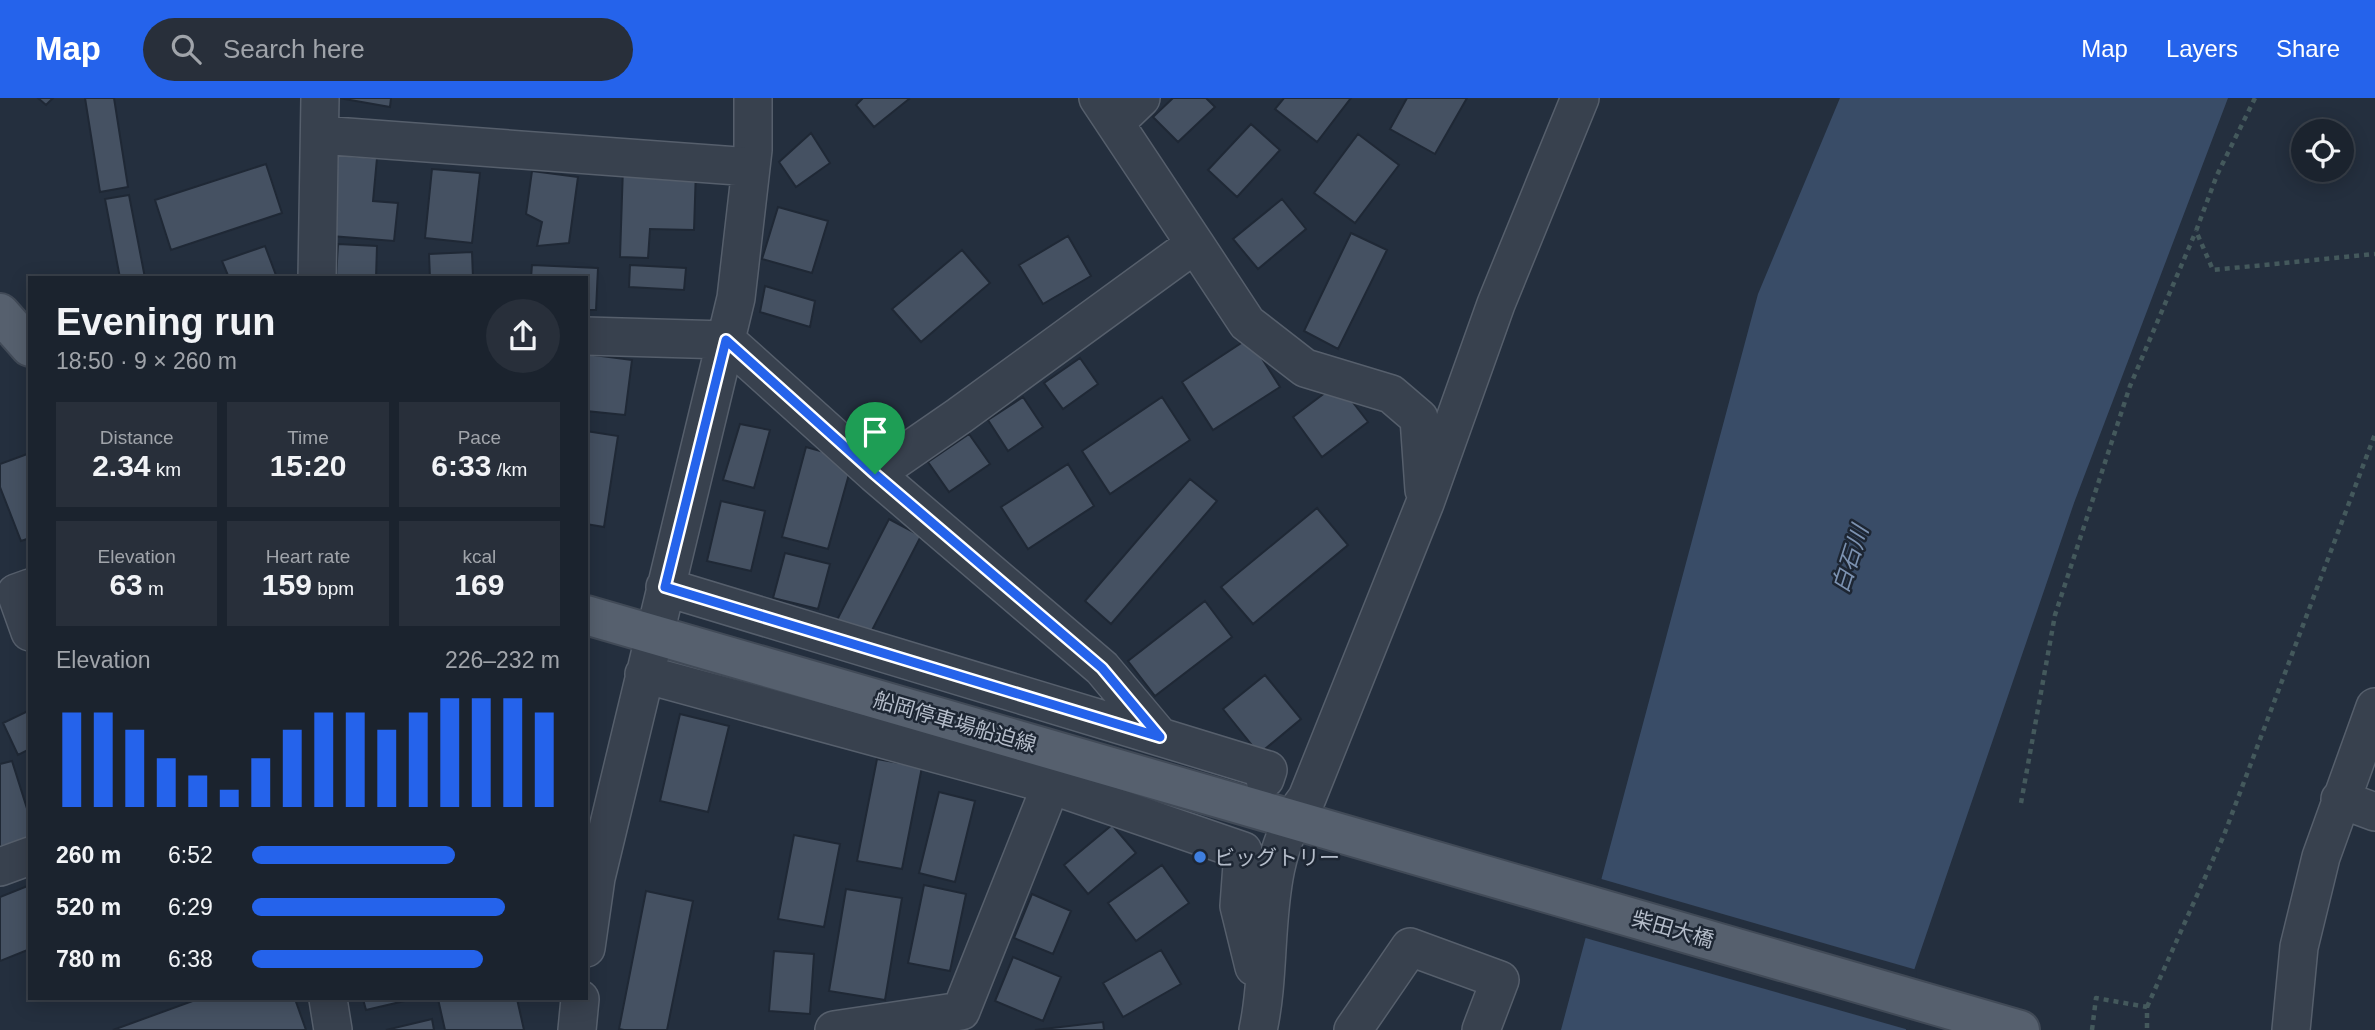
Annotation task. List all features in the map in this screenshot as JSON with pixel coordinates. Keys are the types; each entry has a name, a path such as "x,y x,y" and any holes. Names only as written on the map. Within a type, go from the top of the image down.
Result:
{"main road":[{"path":"0,313 28,345"},
{"name":"船岡停車場船迫線","path":"588,616 1308,823"},
{"name":"柴田大橋","path":"1308,823 2020,1030"}],"street":[{"path":"317,276 320,98"},
{"path":"588,920 591,877 736,298 751,167 753,98"},
{"path":"1141,98 1107,110 1247,323 1305,368 1391,394 1419,418 1425,503"},
{"path":"1260,1018 1269,903 1308,823 1307,798 1425,503 1496,304 1580,98"},
{"path":"320,135 751,167"},
{"path":"875,474 1195,244"},
{"path":"588,336 726,340 875,474 1102,668 1160,737"},
{"path":"665,587 1268,770 1265,779"},
{"path":"28,589 16,593 28,626"},
{"path":"644,674 1051,786 1243,851 1239,906 1260,1018"},
{"path":"2291,1030 2300,947 2321,857 2375,707"},
{"path":"834,1030 961,1011 1051,786"},
{"path":"2340,799 2375,813"},
{"path":"0,867 28,857"},
{"path":"1353,1030 1410,947 1500,980 1481,1030"},
{"path":"328,1000 333,1030"},
{"path":"577,1030 580,1000"}],"path":[{"path":"2021,803 2055,615 2130,386 2196,232 2217,175 2255,98"},
{"path":"2196,232 2213,270 2375,254"},
{"path":"2147,1030 2147,1007 2232,813 2375,434"},
{"path":"2092,1030 2096,999 2147,1007"}],"water":[{"name":"白石川","path":"1840,98 2228,98 2074,503 1911,979 1906,1030 1561,1030 1758,294"}],"pier":[{"path":"1598,878 1917,970 1909,1030 1582,937"}],"building":[{"path":"38,98 53,98 46,105"},
{"path":"85,98 114,98 128,187 100,192"},
{"path":"339,98 391,98 390,107"},
{"path":"863,98 909,99 874,127 856,105"},
{"path":"1173,98 1206,98 1215,107 1178,142 1153,117"},
{"path":"1284,98 1351,98 1317,142 1275,109"},
{"path":"1407,98 1467,98 1435,154 1390,129"},
{"path":"1251,124 1280,150 1237,197 1208,170"},
{"path":"811,133 830,163 796,187 779,162"},
{"path":"1358,134 1399,165 1355,223 1314,193"},
{"path":"338,155 377,158 373,201 398,203 394,241 331,236"},
{"path":"266,164 282,213 171,250 155,200"},
{"path":"623,167 696,169 694,230 650,229 648,258 620,257"},
{"path":"432,169 480,173 472,243 425,238"},
{"path":"532,171 578,177 569,243 537,246 542,222 526,214"},
{"path":"129,195 145,276 120,276 105,199"},
{"path":"1282,199 1306,229 1258,269 1233,239"},
{"path":"778,207 828,221 812,273 762,259"},
{"path":"1351,233 1387,250 1338,349 1304,331"},
{"path":"1068,236 1091,276 1043,304 1019,265"},
{"path":"338,244 377,246 376,276 336,276"},
{"path":"265,246 276,276 228,276 222,261"},
{"path":"962,250 990,283 921,342 892,309"},
{"path":"472,252 473,276 430,276 429,254"},
{"path":"532,265 598,268 596,310 588,310 588,276 531,276"},
{"path":"630,265 686,268 684,290 629,287"},
{"path":"765,286 815,301 810,327 760,312"},
{"path":"1249,338 1280,387 1213,430 1182,382"},
{"path":"588,354 632,360 625,415 588,411"},
{"path":"1080,358 1098,384 1063,409 1044,383"},
{"path":"1338,383 1368,422 1322,457 1293,417"},
{"path":"1023,397 1043,427 1008,451 988,420"},
{"path":"1162,397 1190,440 1110,494 1082,451"},
{"path":"740,424 770,430 754,488 723,480"},
{"path":"588,431 618,436 604,527 588,524"},
{"path":"969,434 990,464 949,492 928,462"},
{"path":"806,447 853,460 828,549 782,537"},
{"path":"28,454 28,539 21,541 0,487 0,464"},
{"path":"1068,464 1094,506 1028,549 1001,507"},
{"path":"1190,479 1217,501 1111,624 1085,601"},
{"path":"721,501 765,511 751,571 707,561"},
{"path":"1317,508 1348,545 1253,624 1221,587"},
{"path":"889,519 921,536 869,636 837,620"},
{"path":"785,553 830,564 818,609 773,598"},
{"path":"1205,601 1232,637 1155,696 1128,661"},
{"path":"1265,675 1301,719 1259,754 1223,709"},
{"path":"28,711 28,750 18,755 3,723"},
{"path":"680,714 729,726 708,812 660,801"},
{"path":"877,759 922,767 902,869 857,861"},
{"path":"12,761 28,812 28,839 0,847 0,764"},
{"path":"939,792 975,801 955,882 919,873"},
{"path":"1112,825 1136,853 1088,894 1064,865"},
{"path":"794,835 840,844 824,927 778,919"},
{"path":"1162,865 1189,903 1136,941 1108,903"},
{"path":"924,885 966,894 950,971 908,963"},
{"path":"28,886 28,950 0,961 0,897"},
{"path":"846,889 902,898 885,1000 829,991"},
{"path":"646,891 693,901 667,1030 624,1030 619,1029"},
{"path":"1032,894 1071,911 1053,954 1014,938"},
{"path":"1161,950 1181,984 1123,1017 1103,983"},
{"path":"774,951 814,954 810,1014 769,1011"},
{"path":"1013,957 1061,977 1043,1021 995,1001"},
{"path":"195,1000 295,1000 306,1030 113,1030"},
{"path":"363,1000 409,1000 366,1010"},
{"path":"438,1000 517,1000 524,1030 445,1030"},
{"path":"432,1019 434,1030 386,1030"},
{"path":"1103,1022 1104,1030 1035,1030"}],"place":[{"name":"ビッグトリー","path":"1200,857"}],"route":[{"path":"726,340 875,474 1102,668 1160,737 665,587 726,340"}]}
